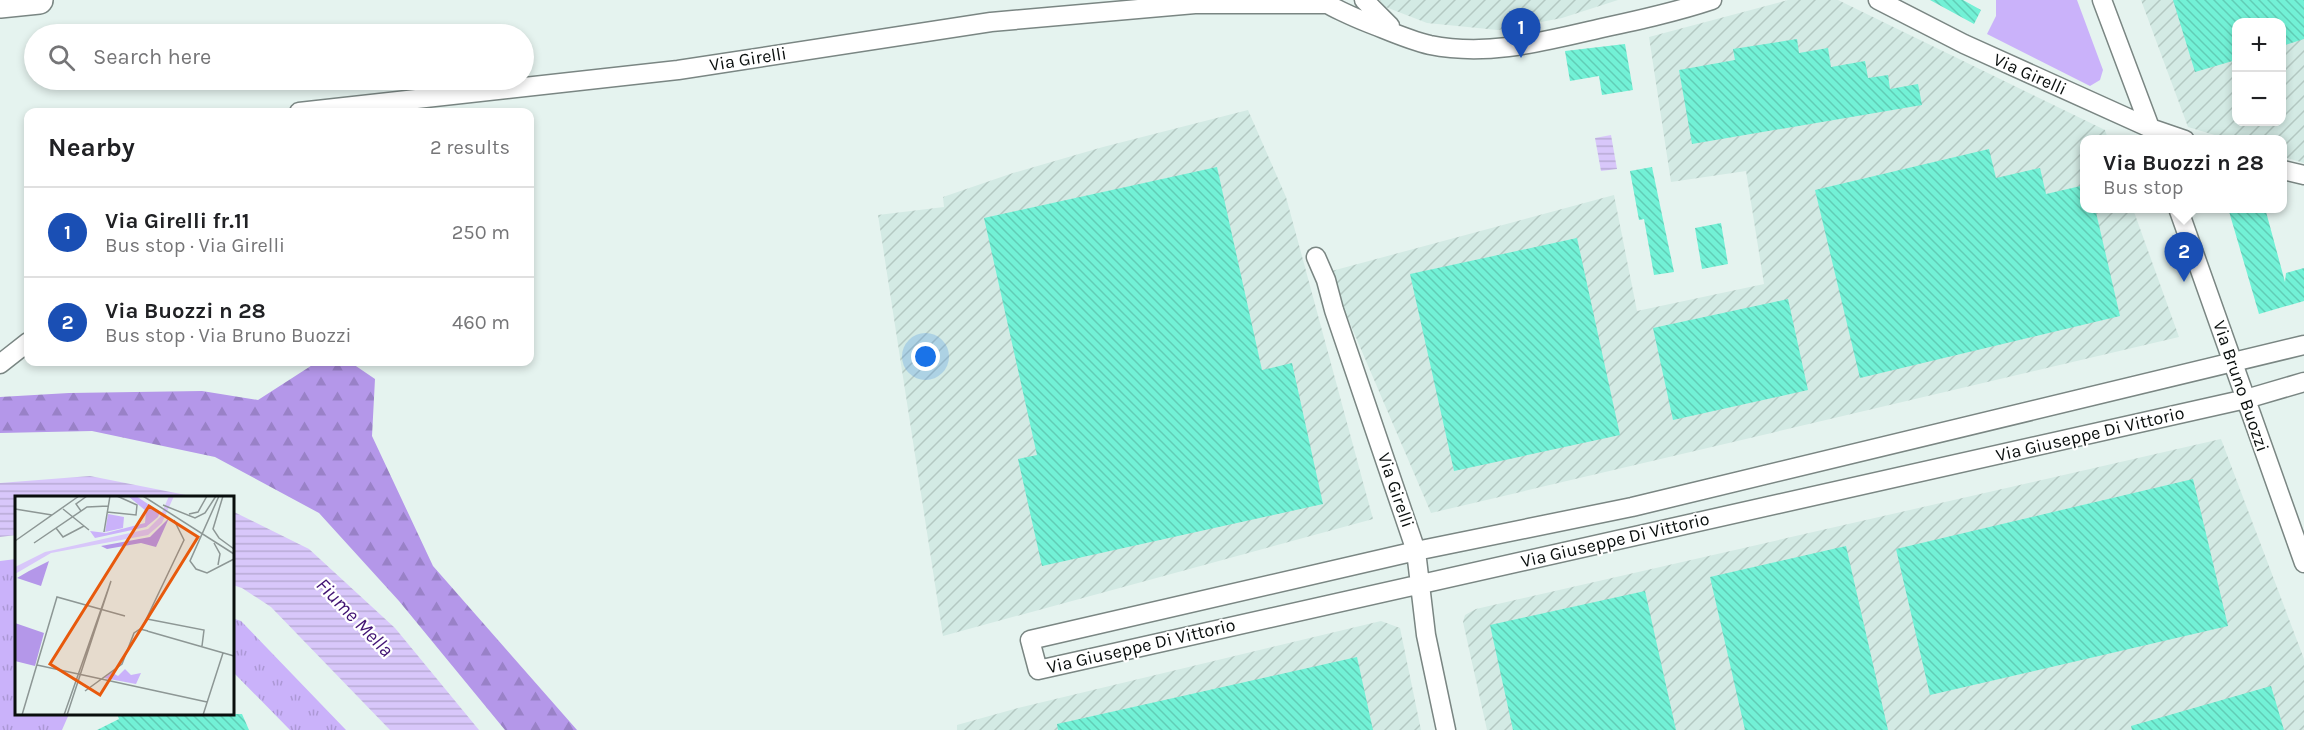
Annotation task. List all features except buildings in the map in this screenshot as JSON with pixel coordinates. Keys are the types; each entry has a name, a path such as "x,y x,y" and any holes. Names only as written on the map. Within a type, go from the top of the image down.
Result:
{"highway":[{"path":"0,4 39,0"}],"street":[{"name":"Via Girelli","path":"1364,0 1369,9 1403,36"},
{"name":"Via Girelli","path":"534,86 678,70 991,22 1194,2 1336,3 1358,19 1430,45 1480,50 1517,48 1684,10 1712,0"},
{"name":"Via Girelli","path":"1878,0 2152,134"},
{"path":"2102,0 2152,134"},
{"name":"Via Girelli","path":"335,108 498,90"},
{"path":"2287,171 2304,175"},
{"name":"Via Bruno Buozzi","path":"2180,213 2304,563"},
{"name":"Via Girelli","path":"1316,257 1326,280 1334,310 1416,551 1419,586 1446,730"},
{"path":"0,364 24,345"},
{"name":"Via Giuseppe Di Vittorio","path":"2304,345 1632,507 1416,551 1030,640 1038,670 2246,399 2304,382"}],"shaded area":[{"path":"1380,0 1618,0 1562,18 1498,30 1427,23 1383,6"},
{"path":"1788,0 1838,0 2105,130 2107,135 2080,135 2080,213 2134,213 2179,337 1431,513 1328,272 1614,195 1637,311 1764,284 1746,171 1671,182 1649,37"},
{"path":"2141,0 2304,0 2304,163 2287,158 2287,135 2215,135 2188,127"},
{"path":"1248,110 1286,197 1373,519 943,636 878,215 944,207 943,197 1013,173 1103,147"},
{"path":"2221,439 2304,659 2304,730 1487,730 1463,622 1465,615 1476,609"},
{"path":"1381,621 1400,628 1421,730 957,730 957,725 1018,708"}],"green space":[{"path":"1996,0 2077,0 2103,70 2100,80 2090,86 1987,34 1996,16"},
{"path":"311,366 356,366 375,379 372,436 433,566 577,730 505,730 399,601 319,513 215,457 92,431 0,433 0,397 69,393 202,391 258,400"},
{"path":"15,559 15,715 69,715 62,730 0,730 0,561"},
{"path":"234,619 241,621 346,730 290,730 234,673"}],"water":[{"path":"1611,135 1617,169 1601,171 1595,138"},
{"path":"90,476 191,496 15,496 15,535 0,537 0,483"},
{"name":"Fiume Mella","path":"234,512 309,549 395,628 479,730 390,730 271,607 234,585"}],"place":[{"name":"Via Girelli fr.11","path":"1521,58"},
{"name":"Via Buozzi n 28","path":"2184,282"}]}
